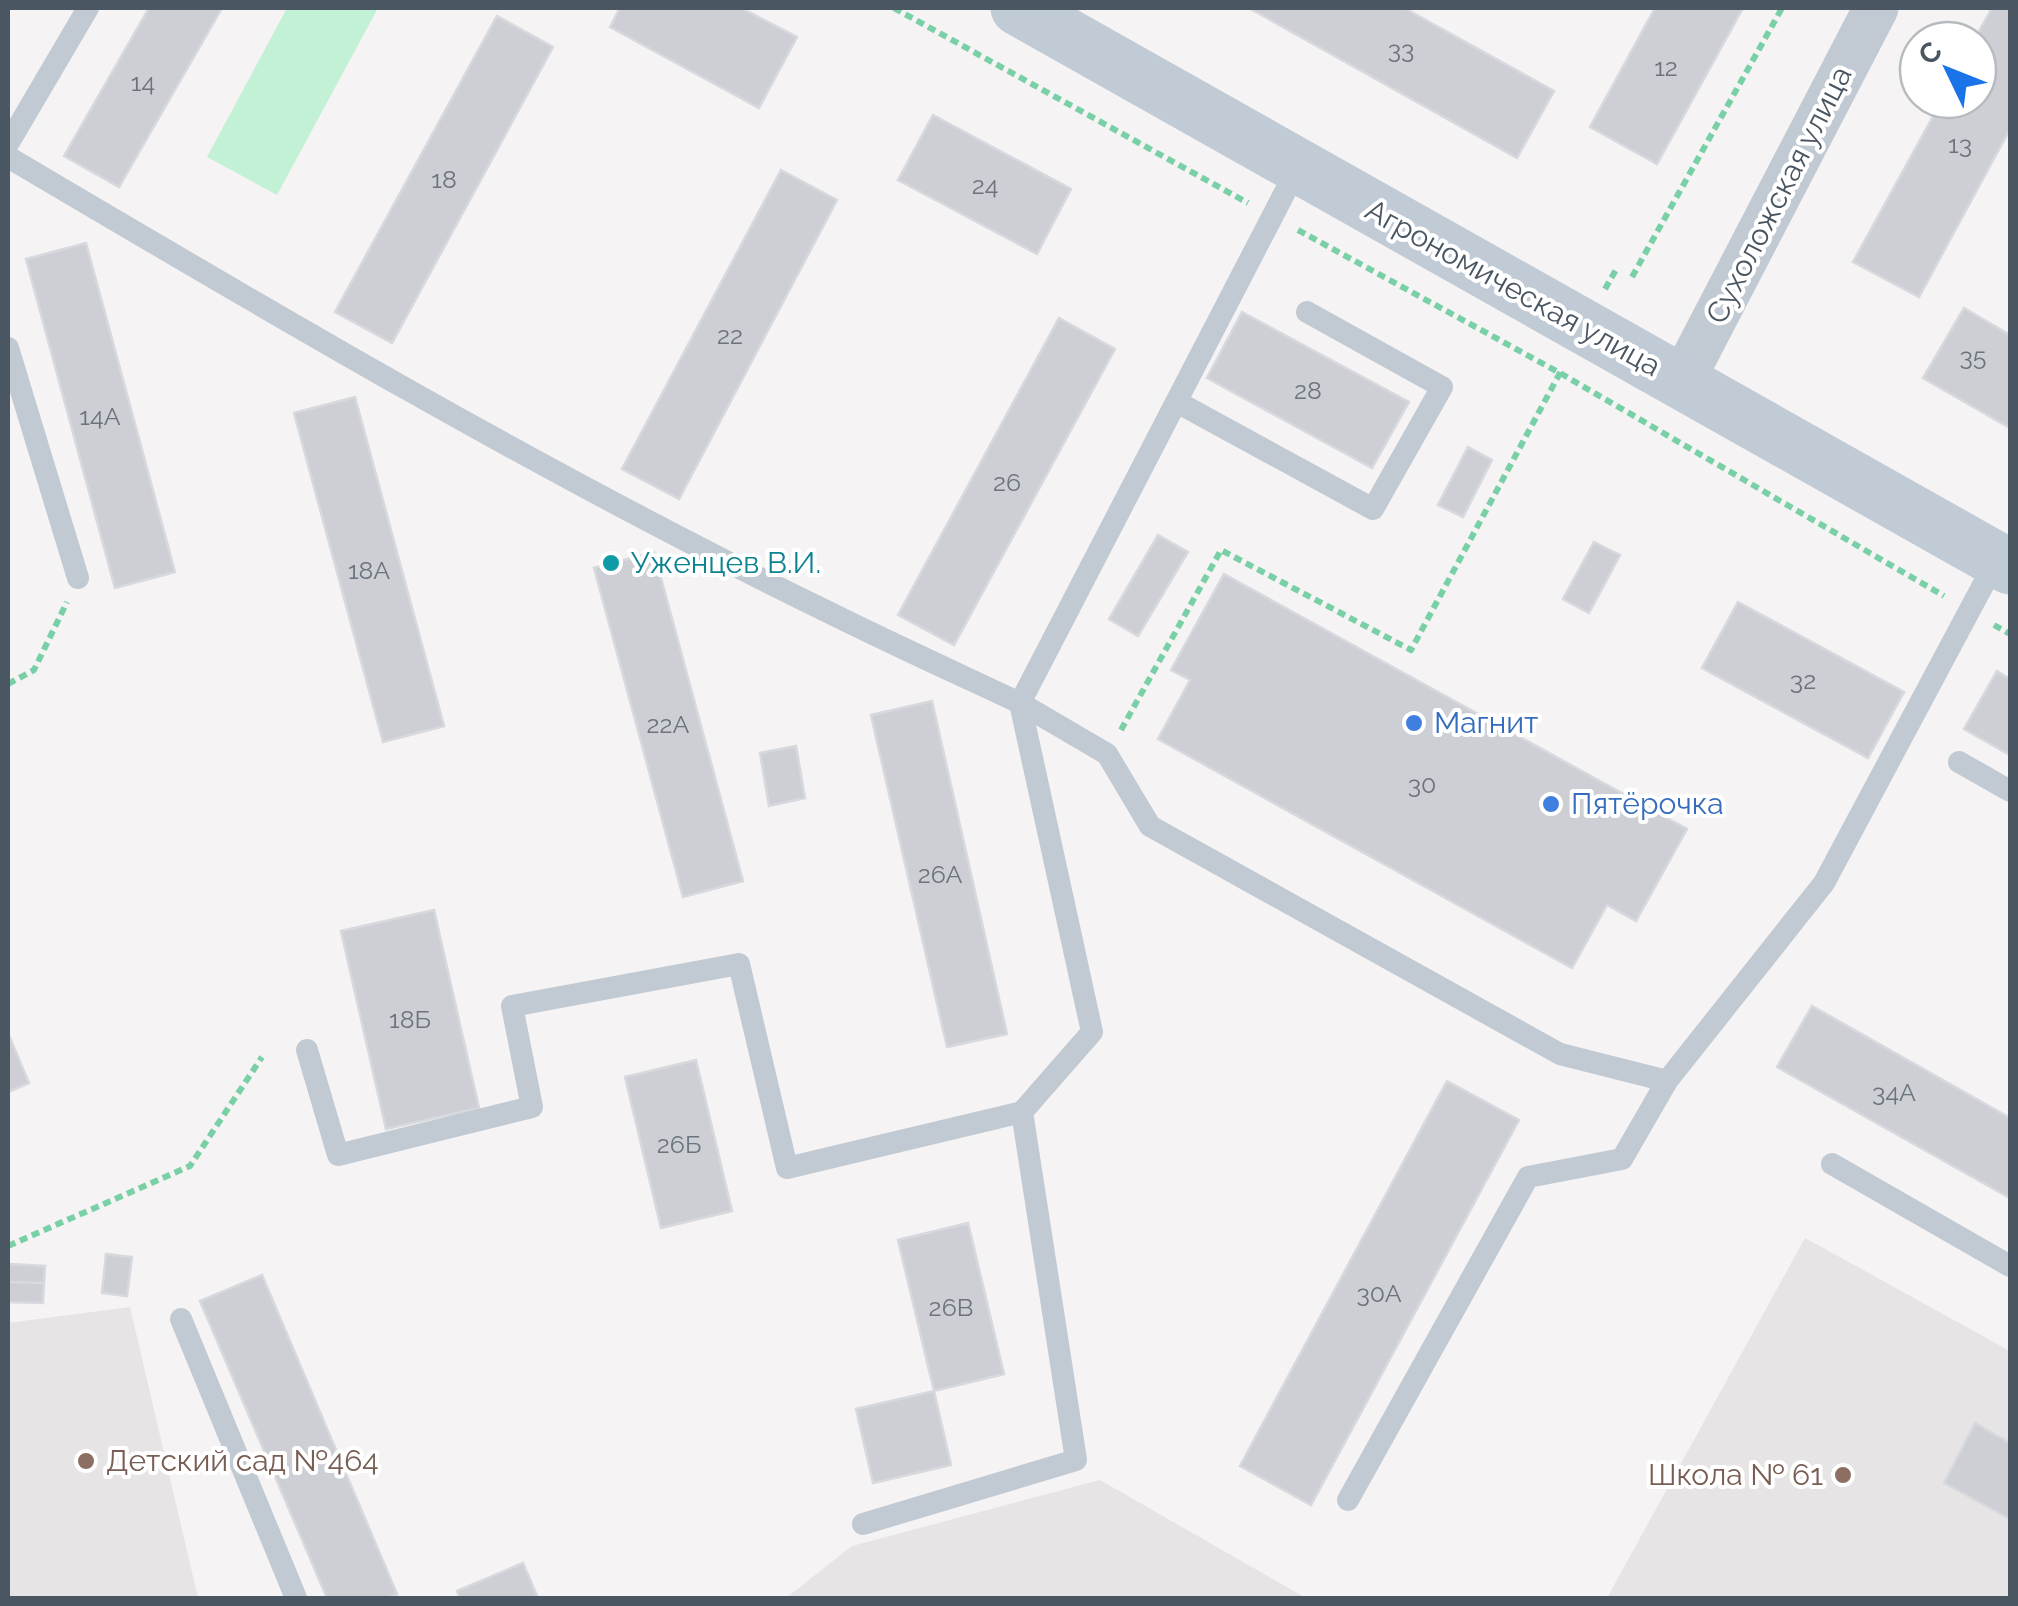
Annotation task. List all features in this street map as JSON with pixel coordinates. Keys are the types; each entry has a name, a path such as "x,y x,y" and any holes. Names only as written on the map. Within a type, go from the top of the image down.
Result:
{"street":[{"name":"Агрономическая улица","path":"1018,8 1298,167 1571,350 1680,383 2004,563"},
{"name":"Сухоложская улица","path":"1680,383 1876,8"}],"lane":[{"path":"8,144 88,8"},
{"path":"8,157 282,319 571,478 820,608 1020,703 1107,754 1150,826 1560,1054 1667,1081"},
{"path":"308,1050 338,1155 532,1108 512,1006 739,964 787,1168 1022,1112 1092,1032 1020,703 1298,167"},
{"path":"1177,402 1373,509 1442,387 1307,312"},
{"path":"8,348 78,578"},
{"path":"1348,1500 1528,1176 1622,1159 1667,1081 1824,883 1969,611 2004,563"},
{"path":"1959,762 2010,791"},
{"path":"864,1524 1076,1460 1022,1112"},
{"path":"1832,1164 2010,1266"},
{"path":"181,1319 296,1598"}],"path":[{"path":"894,8 1274,217 1571,350 2010,634"},
{"path":"1632,277 1782,8"},
{"path":"1107,754 1221,550 1411,650 1617,268"},
{"path":"8,684 34,670 78,578"},
{"path":"8,1246 190,1166 262,1057"}],"shaded area":[{"name":"Школа № 61","path":"1805,1238 2010,1351 2010,1598 1607,1598"},
{"name":"Детский сад №464","path":"130,1307 198,1598 8,1598 8,1323"},
{"path":"1100,1480 1306,1598 786,1598 852,1546"}],"green space":[{"path":"287,8 378,8 277,195 207,157"}],"building":[{"path":"149,8 222,8 119,187 64,156"},
{"path":"620,8 741,8 797,37 759,108 610,27"},
{"path":"1249,8 1404,8 1554,91 1517,158"},
{"path":"1655,8 1743,8 1657,164 1590,127"},
{"path":"1992,8 2010,8 2010,129 1919,297 1853,262 1931,120 1998,120 1998,20 1985,20"},
{"path":"497,16 553,47 392,343 335,312"},
{"path":"933,115 1071,189 1037,254 898,180"},
{"path":"781,170 837,200 679,499 622,469"},
{"path":"86,243 175,572 115,588 26,259"},
{"path":"1964,308 2010,335 2010,428 1923,378"},
{"path":"1242,312 1409,402 1372,468 1207,378"},
{"path":"1059,318 1115,349 954,645 898,615"},
{"path":"355,397 444,726 383,742 294,413"},
{"path":"1468,447 1492,460 1463,517 1438,505"},
{"path":"1158,535 1188,552 1138,636 1109,619"},
{"path":"1594,542 1620,555 1589,613 1563,599"},
{"path":"654,552 743,881 683,897 594,568"},
{"path":"1224,574 1687,829 1636,921 1607,905 1572,968 1158,739 1190,680 1171,670"},
{"path":"1738,602 1904,692 1868,758 1702,668"},
{"path":"1997,671 2010,679 2010,755 1964,729"},
{"path":"932,701 1007,1034 947,1047 871,715"},
{"path":"796,746 805,798 769,806 760,753"},
{"path":"434,910 479,1108 386,1129 341,931"},
{"path":"1812,1006 2010,1118 2010,1198 1777,1067"},
{"path":"8,1033 29,1083 8,1092"},
{"path":"696,1060 732,1211 661,1228 625,1077"},
{"path":"1447,1081 1519,1120 1311,1505 1240,1466"},
{"path":"968,1223 1004,1374 934,1391 898,1240"},
{"path":"106,1254 132,1257 127,1296 102,1293"},
{"path":"9,1264 45,1266 44,1283 8,1282"},
{"path":"262,1275 397,1594 387,1598 327,1598 200,1301"},
{"path":"8,1282 44,1283 43,1303 8,1302"},
{"path":"934,1391 951,1465 873,1483 856,1409"},
{"path":"1975,1423 2010,1443 2010,1519 1944,1483"},
{"path":"523,1563 538,1598 460,1598 457,1591"}],"place":[{"name":"Уженцев В.И.","path":"611,563"},
{"name":"Магнит","path":"1414,723"},
{"name":"Пятёрочка","path":"1551,804"},
{"name":"Детский сад №464","path":"86,1461"},
{"name":"Школа № 61","path":"1843,1475"}]}
